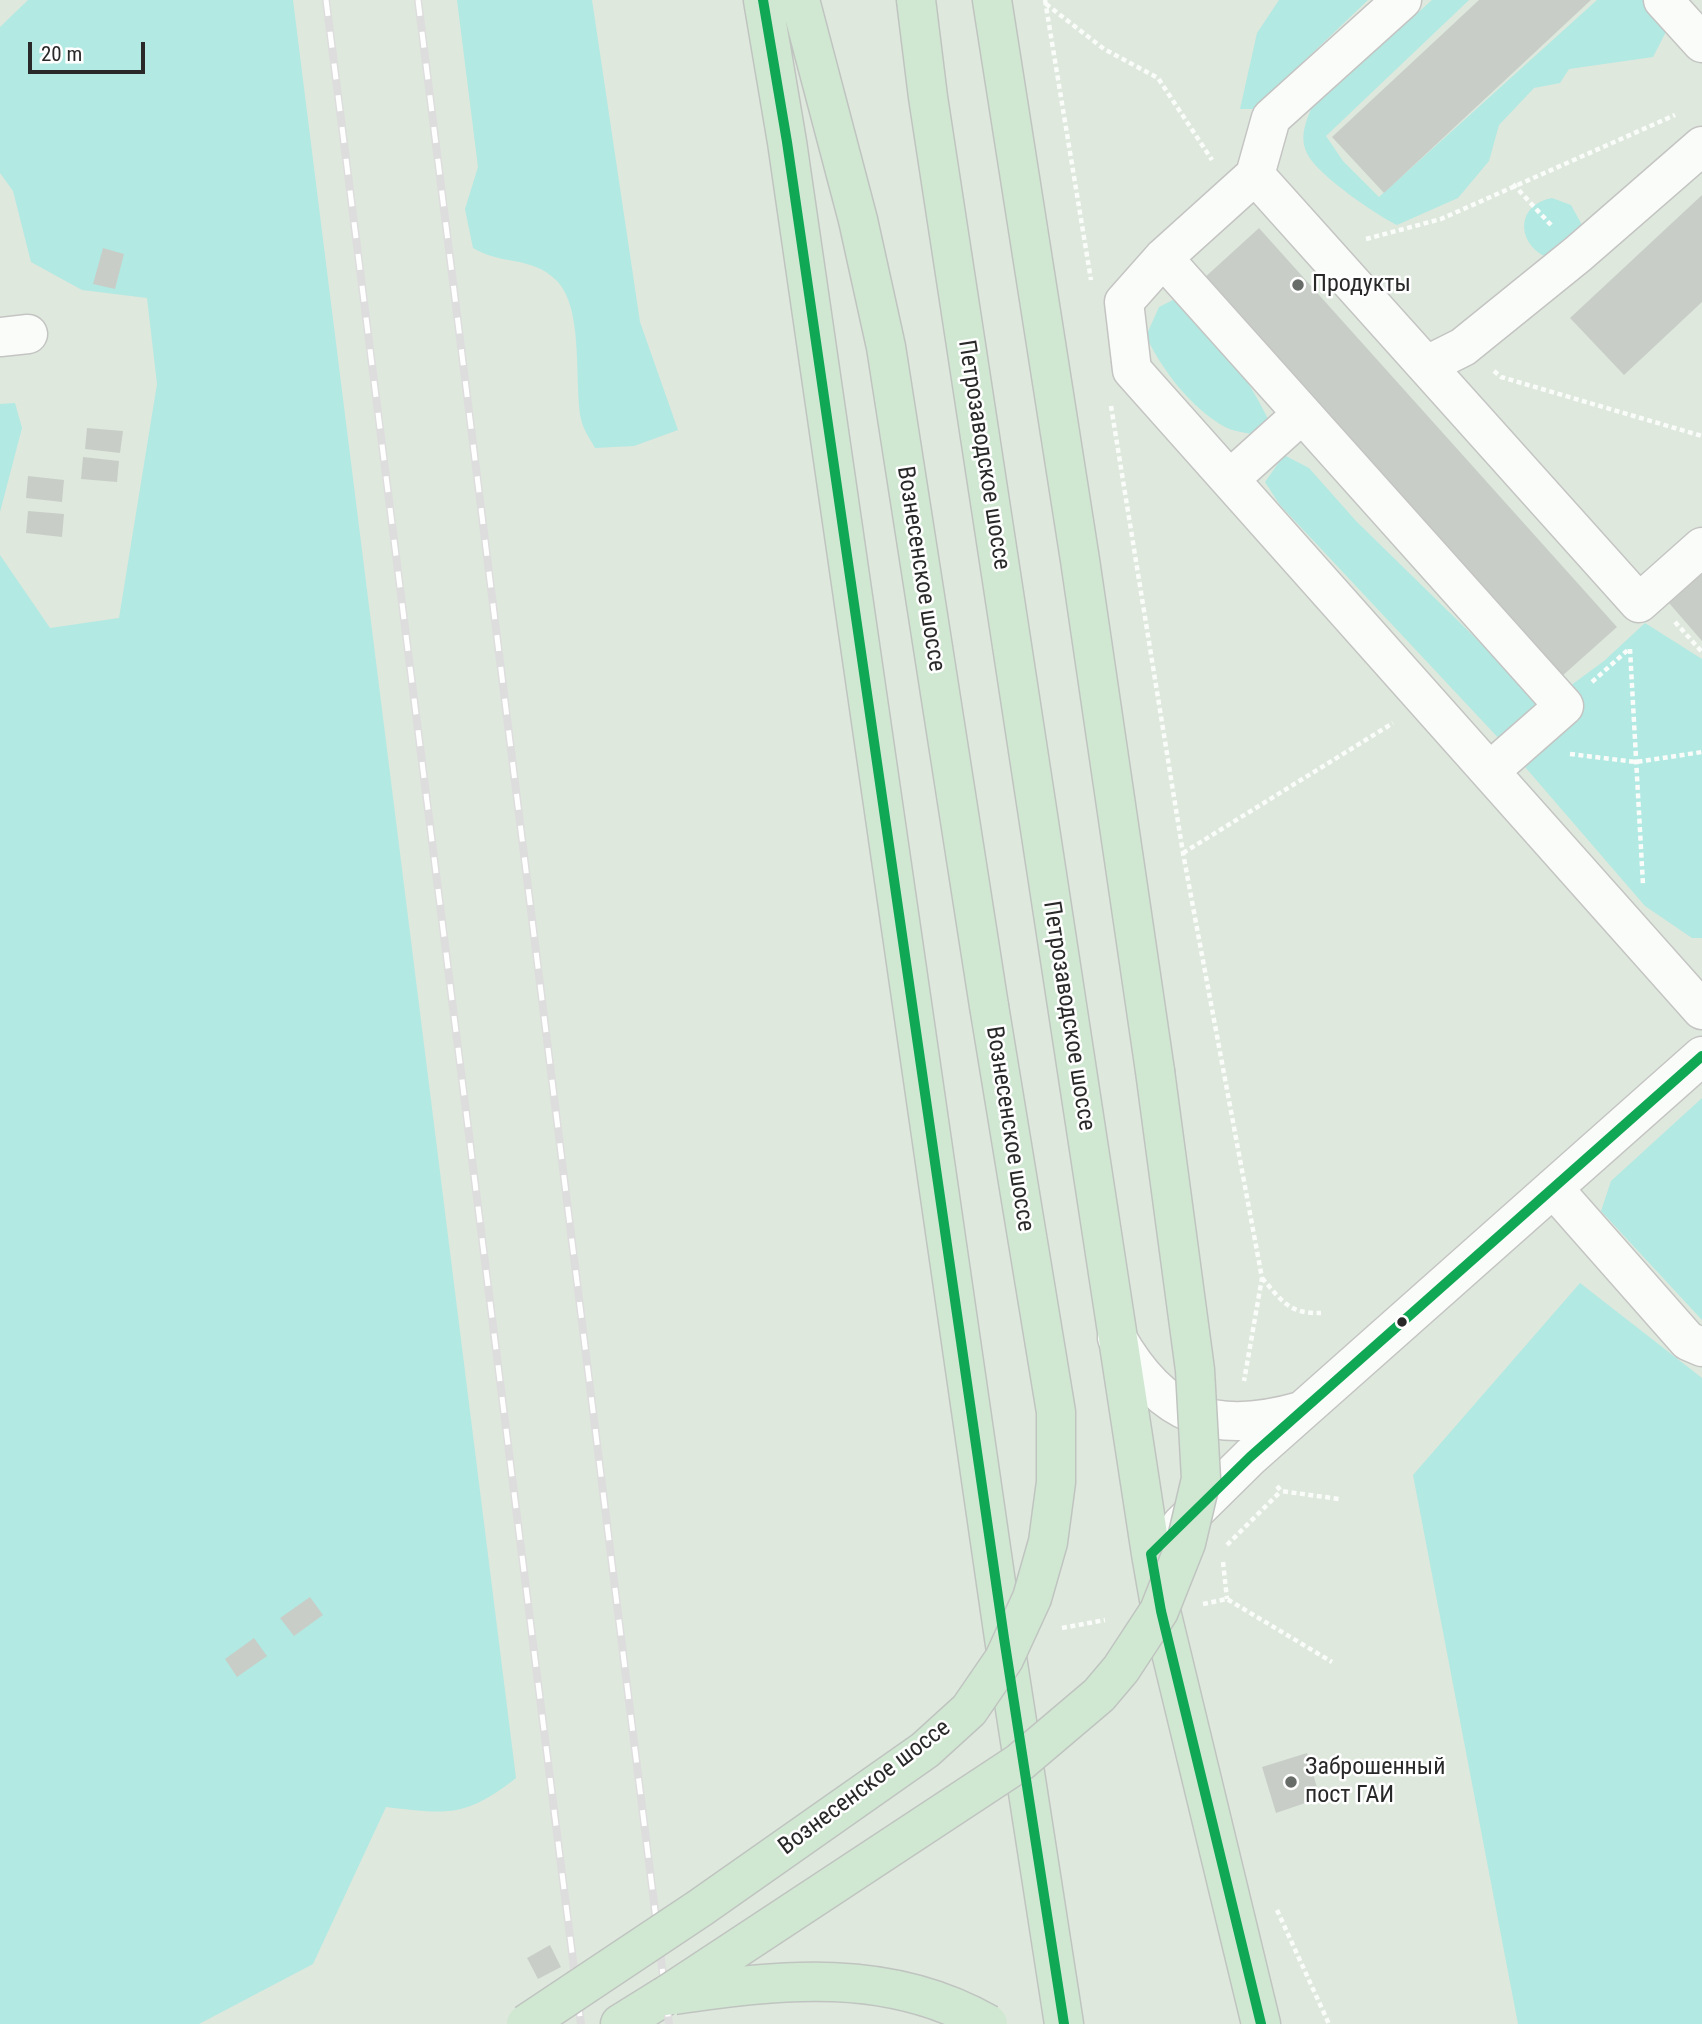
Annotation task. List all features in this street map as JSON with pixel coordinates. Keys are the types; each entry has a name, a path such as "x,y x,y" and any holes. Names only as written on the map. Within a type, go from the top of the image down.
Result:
{"main road":[{"path":"763,0 789,156 1002,1624 1064,2024"},
{"name":"Вознесенское шоссе","path":"526,2024 700,1908 925,1750 969,1710 1004,1659 1027,1610 1048,1542 1056,1482 1056,1412 989,1006 886,347 858,220 800,0"},
{"name":"Петрозаводское шоссе","path":"916,0 928,97 1151,1554 1161,1611 1261,2024"},
{"path":"620,2024 1020,1762 1099,1695 1121,1670 1159,1611 1186,1543 1201,1479 1195,1370 1155,1072 1080,560 992,0"},
{"path":"665,1996 761,1982 828,1980 877,1984 927,1997 988,2024"}],"street":[{"path":"1402,0 1270,118 1245,184 1163,258 1124,302 1132,370 1420,694 1504,759 1647,948 1702,1010"},
{"path":"1663,0 1702,43"},
{"path":"1427,365 1463,347 1578,254 1702,146"},
{"path":"1245,184 1323,250 1639,603 1702,547"},
{"path":"1163,258 1564,706 1504,759"},
{"path":"1230,479 1301,415"},
{"path":"1151,1554 1250,1457 1702,1056"},
{"path":"1553,1188 1688,1341 1702,1348"},
{"path":"1117,1338 1136,1370 1162,1397 1194,1414 1230,1423 1267,1420 1303,1410"}],"path":[{"path":"1045,2 1104,50 1158,78 1245,184"},
{"path":"1045,2 1092,291"},
{"path":"1323,250 1441,219 1513,184 1677,114"},
{"path":"1513,184 1578,254"},
{"path":"1463,347 1501,377 1702,436"},
{"path":"1110,401 1183,853 1262,1278 1244,1386"},
{"path":"1639,603 1630,649 1647,948"},
{"path":"1564,706 1630,649"},
{"path":"1183,853 1394,723 1420,694"},
{"path":"1504,759 1636,762 1702,752"},
{"path":"1262,1278 1285,1304 1301,1314 1321,1314"},
{"path":"1332,1662 1227,1599 1222,1550 1281,1491 1339,1499"}],"shaded area":[{"path":"28,0 293,0 516,1778 469,1807 425,1811 386,1807 313,1964 199,2024 0,2024 0,555 50,628 119,618 157,384 147,298 82,290 31,262 13,191 0,173 0,27"},
{"path":"457,0 592,0 640,322 678,430 634,446 595,448 581,419 575,327 565,293 557,281 537,267 484,254 473,248 465,209 478,167"},
{"path":"1279,0 1368,0 1254,109 1240,109 1257,33"},
{"path":"1432,0 1469,0 1326,136 1343,161 1379,197 1597,0 1650,0 1668,28 1653,57 1569,69 1560,83 1534,88 1499,125 1489,161 1458,198 1397,225 1362,203 1323,173 1305,149 1304,132 1311,109"},
{"path":"1552,198 1571,205 1582,225 1580,238 1546,257 1529,242 1524,224 1532,208"},
{"path":"1173,300 1228,355 1260,403 1269,421 1251,434 1228,428 1201,410 1169,375 1153,349 1146,336 1159,307"},
{"path":"15,403 22,428 0,512 0,404"},
{"path":"1284,455 1309,468 1356,521 1544,705 1604,661 1645,623 1702,659 1702,938 1692,938 1645,906 1519,760 1280,505 1265,482"},
{"path":"1702,1098 1702,1320 1601,1211 1611,1181"},
{"path":"1580,1283 1702,1378 1702,2024 1518,2024 1413,1475"}],"building":[{"path":"1479,0 1591,0 1384,193 1332,137"},
{"path":"1702,195 1702,302 1624,375 1570,318"},
{"path":"1259,228 1617,627 1561,677 1203,279"},
{"path":"103,248 124,254 115,289 93,284"},
{"path":"87,428 123,431 120,453 85,449"},
{"path":"83,457 119,461 117,482 81,479"},
{"path":"28,476 64,480 62,502 26,498"},
{"path":"28,511 64,514 62,537 26,533"},
{"path":"1702,574 1702,641 1669,603"},
{"path":"310,1597 323,1615 294,1636 280,1618"},
{"path":"254,1638 267,1656 237,1677 225,1659"},
{"name":"Заброшенный пост ГАИ","path":"1307,1753 1320,1798 1276,1813 1262,1767"},
{"path":"550,1945 561,1967 538,1979 527,1958"}],"railway":[{"path":"326,0 581,2024"},
{"path":"418,0 669,2024"}],"transit line":[{"path":"763,0 787,142 1004,1638 1064,2024"},
{"path":"1261,2024 1161,1611 1151,1554 1250,1457 1702,1056"}],"place":[{"name":"Продукты","path":"1298,285"},
{"name":"Заброшенный пост ГАИ","path":"1291,1782"}]}
